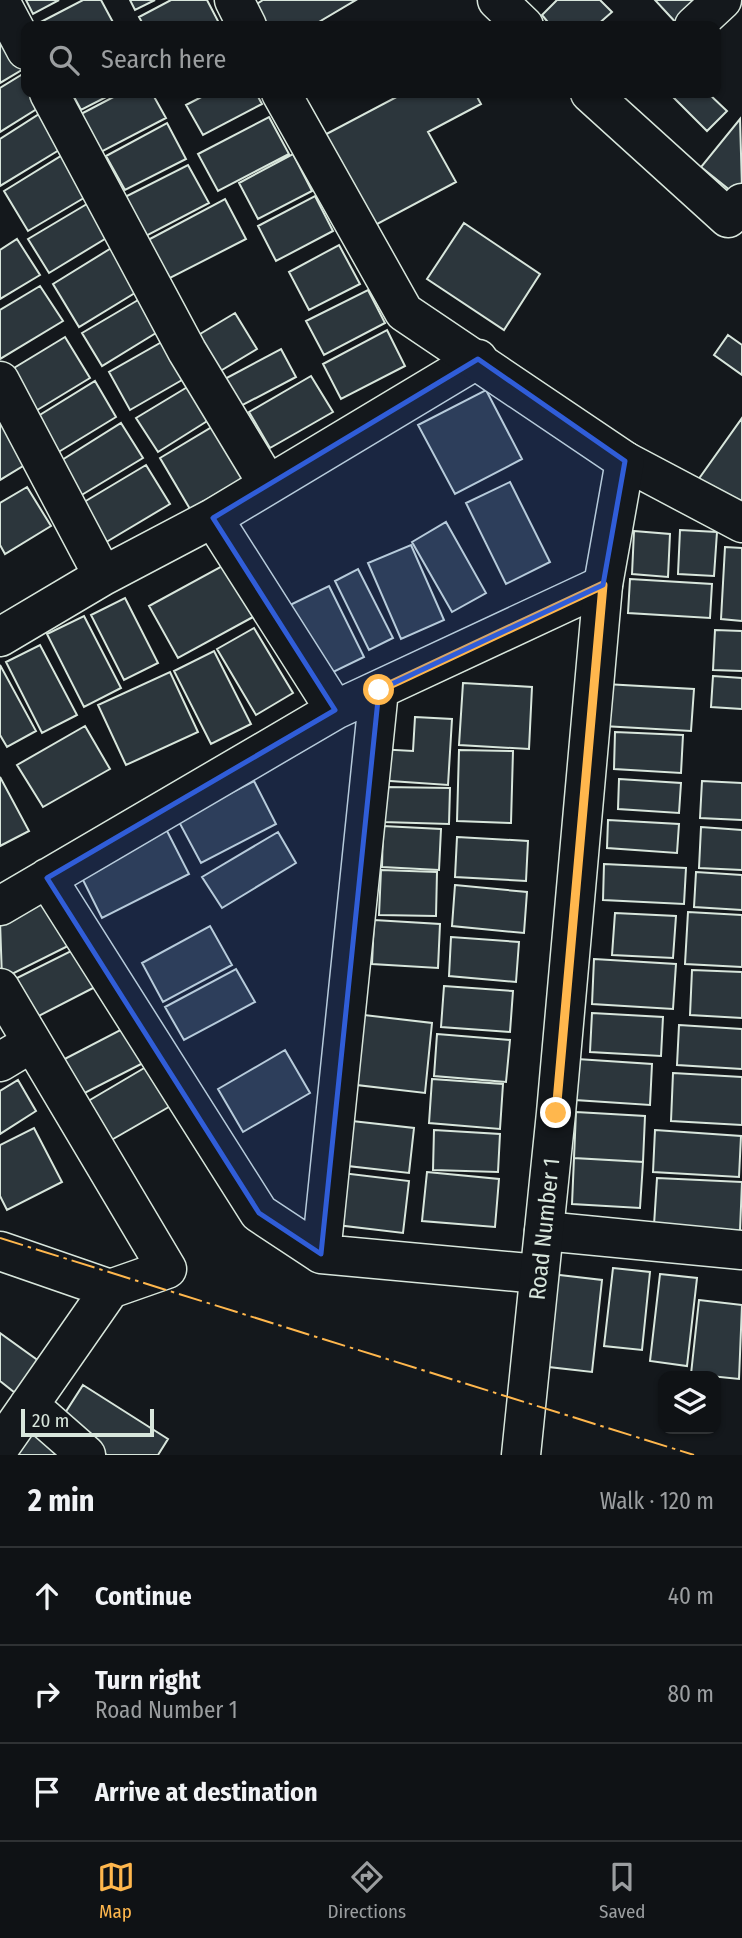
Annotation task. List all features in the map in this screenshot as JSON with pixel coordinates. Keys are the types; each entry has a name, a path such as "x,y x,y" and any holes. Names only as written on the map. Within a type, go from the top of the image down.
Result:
{"street":[{"path":"234,0 244,21"},
{"path":"497,0 519,21"},
{"path":"699,21 722,0"},
{"path":"0,1 21,41"},
{"path":"52,98 187,351 267,483"},
{"path":"284,98 404,312 478,359 625,461 742,523"},
{"path":"607,98 728,218 742,203"},
{"path":"0,638 103,576 213,518 267,483 478,359"},
{"path":"0,381 103,576"},
{"name":"Road Number 1","path":"521,1455 603,585 625,461"},
{"path":"213,518 335,710"},
{"path":"0,906 335,710 603,585"},
{"path":"321,1254 379,690"},
{"path":"47,878 259,1213 321,1254 539,1274"},
{"path":"0,988 15,1053 167,1269 110,1289 0,1447"},
{"path":"544,1231 742,1250"},
{"path":"0,1251 110,1289"},
{"path":"29,1405 86,1455"}],"highlighted area":[{"path":"478,359 625,461 603,585 379,690 321,1254 259,1213 47,878 335,710 213,518"}],"building":[{"path":"26,0 59,0 33,14"},
{"path":"83,0 101,0 112,21 43,21"},
{"path":"130,0 155,0 135,10"},
{"path":"171,0 207,0 218,21 141,21 139,17"},
{"path":"263,0 356,0 320,21 261,21 252,7"},
{"path":"557,0 600,0 612,12 602,21 547,21 542,15"},
{"path":"655,0 710,0 685,21 674,21"},
{"path":"0,40 21,64 21,70 0,83"},
{"path":"21,75 21,98 46,98 48,102 0,132 0,88"},
{"path":"75,98 104,98 81,110"},
{"path":"111,98 155,98 166,118 99,153 79,115"},
{"path":"199,98 259,98 262,104 203,135 186,105"},
{"path":"395,98 478,98 481,104 428,132 456,182 366,230 317,139"},
{"path":"674,98 713,98 727,111 707,131"},
{"path":"47,109 69,144 0,186 0,139"},
{"path":"269,117 289,154 218,191 198,154"},
{"path":"740,119 742,188 736,195 701,167"},
{"path":"167,123 186,159 125,190 106,156"},
{"path":"69,151 94,192 28,231 4,191"},
{"path":"293,154 312,191 258,219 239,183"},
{"path":"188,165 209,203 144,237 123,198"},
{"path":"315,196 333,231 276,261 258,226"},
{"path":"97,198 118,231 49,273 28,239"},
{"path":"225,199 246,239 168,279 148,240"},
{"path":"464,223 540,274 504,330 427,279"},
{"path":"17,239 40,275 0,299 0,250"},
{"path":"121,242 148,285 79,327 53,284"},
{"path":"339,245 360,284 309,310 289,272"},
{"path":"40,286 63,321 0,359 0,310"},
{"path":"368,290 385,323 324,355 306,321"},
{"path":"150,293 169,325 102,366 82,333"},
{"path":"235,313 257,349 207,379 185,343"},
{"path":"387,330 405,366 341,399 323,364"},
{"path":"728,335 742,345 742,375 714,355"},
{"path":"65,337 90,378 29,415 4,374"},
{"path":"167,339 189,376 130,410 109,372"},
{"path":"281,349 296,377 235,409 221,381"},
{"path":"311,376 333,412 270,448 249,412"},
{"path":"199,380 220,413 158,452 136,418"},
{"path":"95,381 116,417 52,456 30,421"},
{"path":"486,390 522,459 455,494 418,425"},
{"path":"742,418 742,500 737,508 698,480"},
{"path":"0,419 28,463 0,480"},
{"path":"222,421 252,473 190,509 160,458"},
{"path":"121,423 143,458 75,499 54,465"},
{"path":"146,465 170,504 103,544 79,505"},
{"path":"510,482 550,562 506,584 466,503"},
{"path":"27,487 51,526 5,554 0,545 0,503"},
{"path":"446,522 486,593 452,612 412,542"},
{"path":"680,530 717,532 714,576 678,574"},
{"path":"634,531 670,534 668,577 632,574"},
{"path":"411,545 444,620 401,639 368,563"},
{"path":"725,547 742,548 742,621 721,619"},
{"path":"224,565 253,617 178,658 149,606"},
{"path":"358,569 393,638 369,650 335,581"},
{"path":"630,579 712,584 710,618 628,613"},
{"path":"329,586 364,657 325,676 290,605"},
{"path":"125,598 158,663 124,680 91,615"},
{"path":"84,616 121,688 84,707 47,634"},
{"path":"254,628 293,693 256,715 217,649"},
{"path":"715,630 742,631 742,671 713,670"},
{"path":"40,645 77,715 42,733 6,662"},
{"path":"214,651 251,724 211,744 174,671"},
{"path":"0,665 36,731 7,747 0,735"},
{"path":"170,672 198,732 126,765 98,705"},
{"path":"713,676 742,678 742,709 711,707"},
{"path":"463,683 532,687 529,749 459,745"},
{"path":"605,684 694,689 691,731 603,726"},
{"path":"415,717 452,719 448,785 376,780 377,749 413,751"},
{"path":"85,726 110,769 43,807 17,765"},
{"path":"615,732 683,735 681,773 614,769"},
{"path":"459,750 513,751 511,823 457,821"},
{"path":"0,777 29,831 0,846"},
{"path":"619,779 681,783 679,813 618,809"},
{"path":"254,781 276,824 201,863 178,820"},
{"path":"702,781 742,783 742,820 700,818"},
{"path":"385,787 450,788 449,824 383,822"},
{"path":"608,820 679,824 677,853 607,848"},
{"path":"383,826 441,829 439,870 382,867"},
{"path":"165,827 189,874 102,918 78,870"},
{"path":"701,827 742,830 742,870 699,868"},
{"path":"278,832 296,863 222,908 202,877"},
{"path":"457,837 528,841 526,881 455,877"},
{"path":"604,864 686,868 684,904 603,900"},
{"path":"381,870 437,872 436,916 379,915"},
{"path":"696,872 742,875 742,910 694,907"},
{"path":"455,885 527,892 524,933 452,926"},
{"path":"53,894 76,942 2,979 0,921"},
{"path":"688,912 742,915 742,967 685,964"},
{"path":"615,913 676,916 673,958 612,955"},
{"path":"374,920 440,924 438,968 372,964"},
{"path":"210,926 232,965 163,1002 142,963"},
{"path":"451,937 519,942 516,982 449,976"},
{"path":"79,947 99,985 25,1023 5,984"},
{"path":"594,959 676,964 673,1009 592,1004"},
{"path":"236,969 255,1002 184,1040 165,1007"},
{"path":"692,970 742,972 742,1018 690,1015"},
{"path":"444,986 513,991 510,1032 441,1027"},
{"path":"592,1013 663,1017 661,1056 590,1052"},
{"path":"364,1015 432,1023 425,1093 357,1085"},
{"path":"130,1025 149,1060 73,1099 55,1064"},
{"path":"679,1025 742,1029 742,1069 677,1065"},
{"path":"437,1034 510,1040 506,1082 434,1076"},
{"path":"285,1050 310,1093 243,1132 218,1089"},
{"path":"577,1059 652,1064 650,1105 575,1100"},
{"path":"151,1064 174,1104 101,1146 78,1107"},
{"path":"673,1073 742,1077 742,1125 671,1121"},
{"path":"432,1079 503,1084 500,1129 429,1123"},
{"path":"18,1080 36,1111 0,1134 0,1091"},
{"path":"576,1112 645,1116 643,1162 574,1158"},
{"path":"352,1121 414,1128 409,1173 348,1166"},
{"path":"34,1128 62,1182 7,1210 0,1196 0,1145"},
{"path":"434,1130 500,1134 498,1172 433,1170"},
{"path":"655,1130 741,1136 739,1177 653,1172"},
{"path":"574,1158 643,1162 640,1208 572,1204"},
{"path":"427,1172 499,1179 495,1227 422,1221"},
{"path":"342,1173 409,1181 403,1233 337,1225"},
{"path":"657,1178 742,1182 740,1231 654,1225"},
{"path":"613,1268 650,1272 642,1350 604,1346"},
{"path":"551,1274 602,1280 592,1372 540,1366"},
{"path":"660,1274 697,1278 687,1366 650,1361"},
{"path":"699,1300 742,1305 739,1379 721,1377 721,1371 691,1371"},
{"path":"0,1333 43,1364 19,1396 0,1381"},
{"path":"83,1385 168,1439 158,1455 107,1455 58,1424"},
{"path":"26,1427 65,1455 6,1455"}],"power":[{"path":"0,1238 694,1455"}],"route":[{"path":"379,690 603,585 556,1113"}]}
